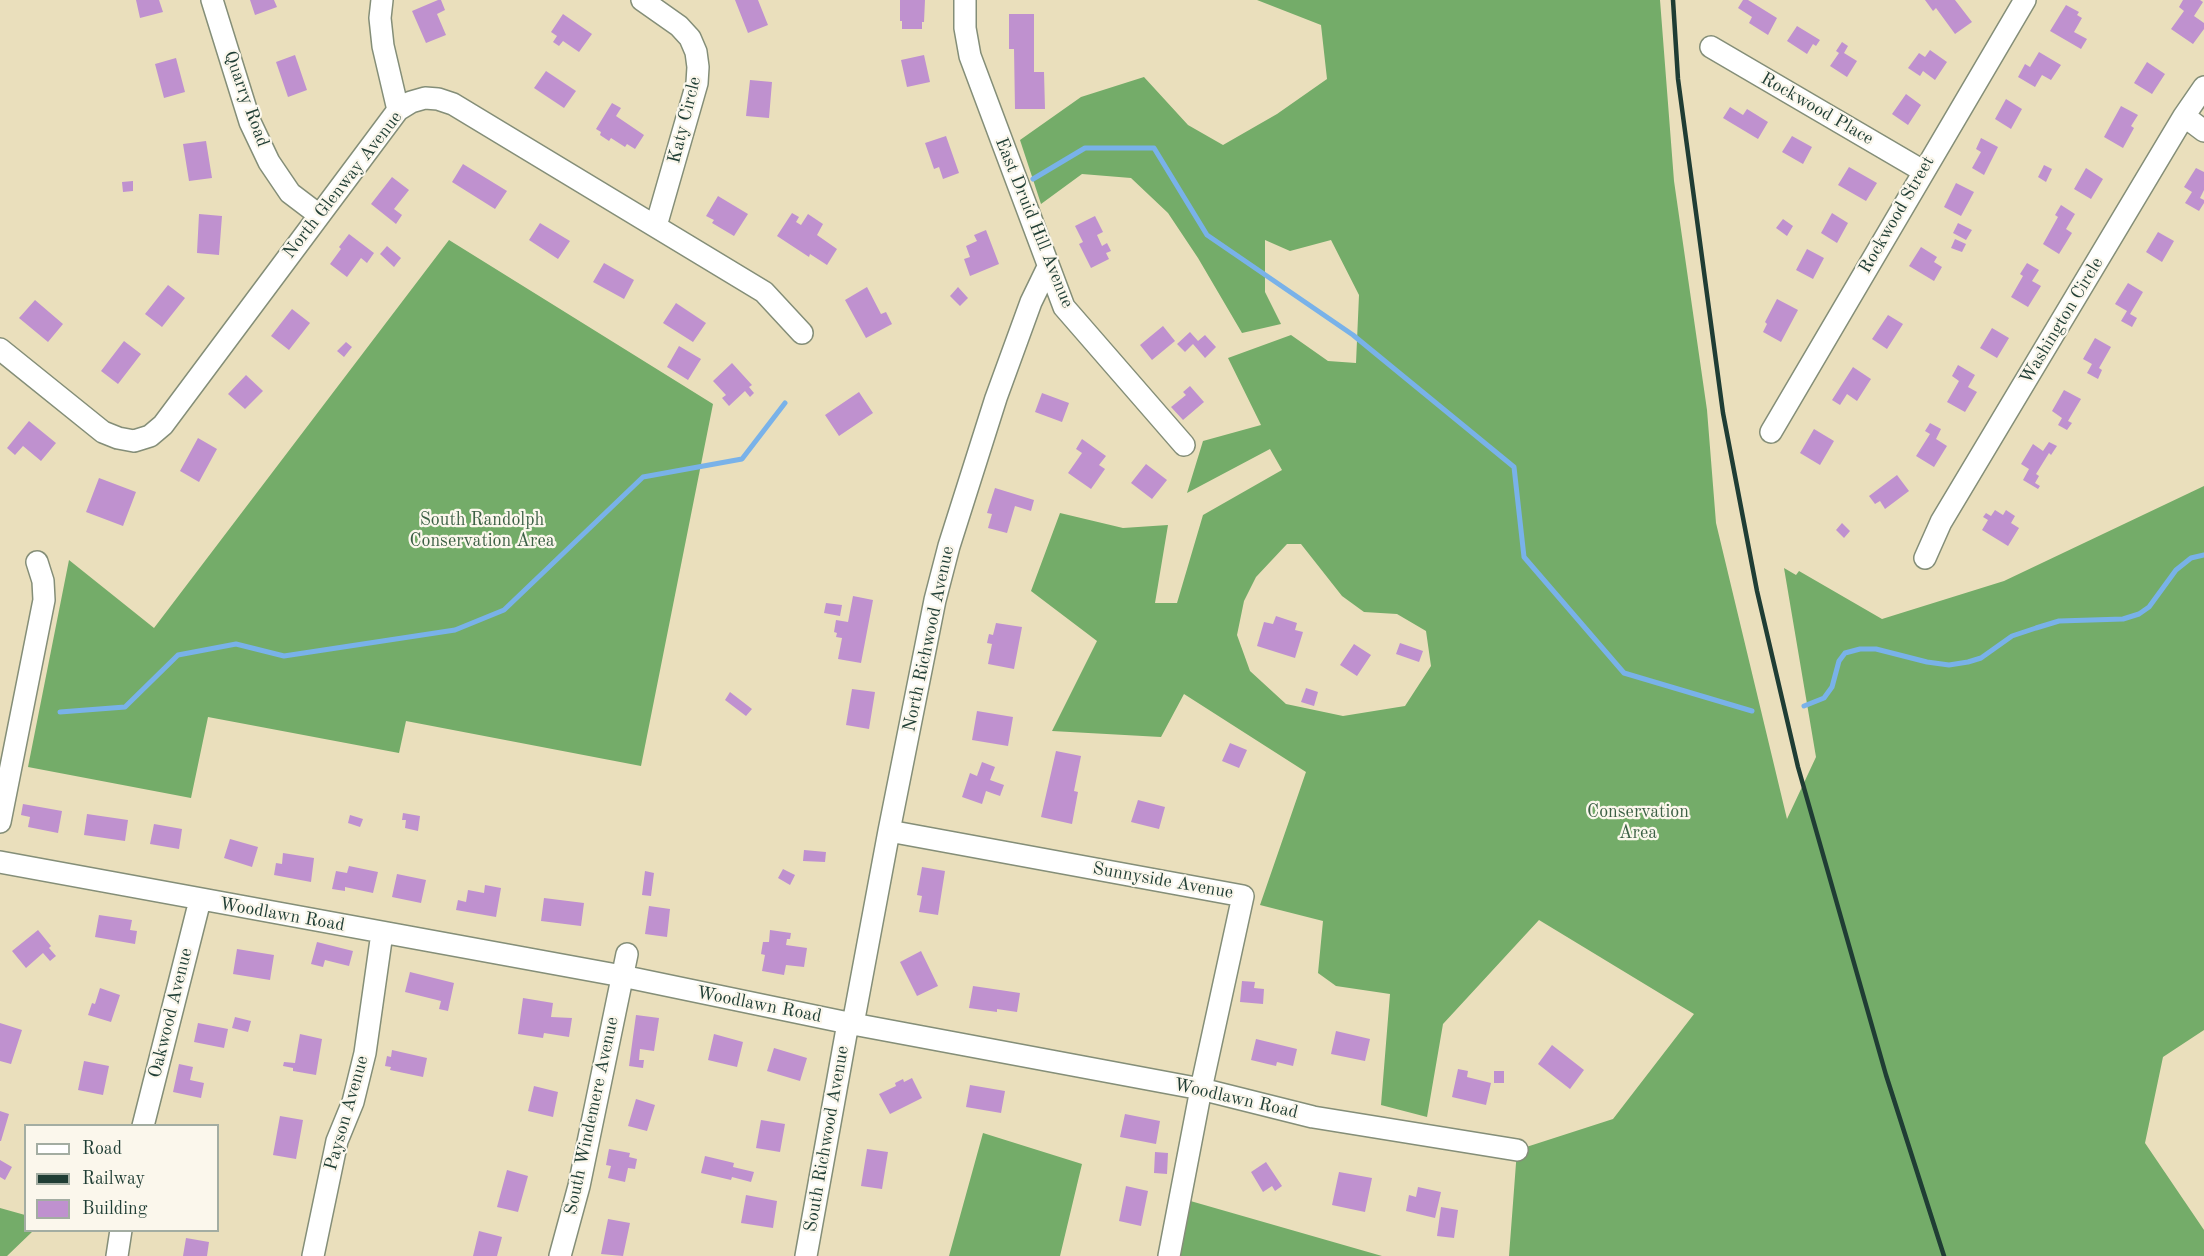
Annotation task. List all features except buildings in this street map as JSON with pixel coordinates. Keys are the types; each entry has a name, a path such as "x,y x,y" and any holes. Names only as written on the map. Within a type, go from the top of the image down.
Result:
{"street":[{"name":"Quarry Road","path":"212,0 250,123 269,162 290,193 319,215"},
{"path":"382,0 380,18 383,46 398,110"},
{"name":"Katy Circle","path":"642,0 679,26 690,38 696,52 698,67 697,83 656,226"},
{"name":"East Druid Hill Avenue","path":"965,0 965,28 970,56 1064,307 1184,445"},
{"name":"Rockwood Street","path":"1771,432 2023,0"},
{"name":"Rockwood Place","path":"1711,47 1923,171"},
{"name":"Washington Circle","path":"1925,558 1941,522 2204,87"},
{"name":"North Glenway Avenue","path":"0,349 103,432 134,441 150,436 163,425 398,110 411,102 425,98 453,104 764,292 802,333"},
{"path":"2184,117 2204,131"},
{"name":"North Richwood Avenue","path":"851,1023 935,600 949,546 996,398 1030,302 1048,267"},
{"path":"0,822 44,600 43,581 37,562"},
{"name":"Sunnyside Avenue","path":"889,831 1243,896 1201,1089"},
{"name":"Woodlawn Road","path":"0,862 622,976 851,1023 1201,1089 1313,1117 1517,1150"},
{"name":"Oakwood Avenue","path":"143,1124 200,900"},
{"name":"Payson Avenue","path":"313,1256 337,1141 353,1102 365,1053 382,933"},
{"name":"South Windemere Avenue","path":"560,1256 579,1186 627,954"},
{"name":"South Richwood Avenue","path":"806,1256 851,1023"},
{"path":"1169,1256 1201,1089"},
{"path":"117,1256 122,1232"}],"green space":[{"name":"Conservation Area","path":"1257,0 1660,0 1674,181 1707,410 1716,523 1787,819 1816,757 1784,568 1796,575 1799,571 1882,619 2004,581 2204,486 2204,1030 2163,1057 2145,1143 2204,1230 2204,1256 1509,1256 1517,1150 1613,1119 1694,1014 1539,920 1443,1024 1427,1117 1381,1105 1390,994 1336,986 1318,973 1323,921 1260,905 1306,772 1184,694 1161,737 1052,731 1097,641 1031,591 1060,513 1123,528 1168,525 1155,603 1177,603 1203,515 1282,470 1270,449 1187,493 1203,441 1261,425 1228,358 1291,335 1328,361 1356,363 1359,295 1331,240 1290,251 1265,240 1265,292 1281,324 1242,333 1198,258 1168,213 1131,178 1082,174 1041,204 1020,140 1081,97 1144,77 1188,125 1223,145 1277,114 1327,79 1321,25","holes":["1287,544 1301,544 1342,596 1364,612 1397,614 1426,631 1431,666 1405,706 1343,716 1286,704 1250,671 1237,635 1244,601 1256,577"]},
{"name":"South Randolph Conservation Area","path":"449,240 713,404 641,766 406,721 399,753 208,717 191,798 28,767 69,560 154,628"},
{"path":"983,1133 1082,1164 1060,1256 949,1256"},
{"path":"1180,1198 1382,1256 1169,1256"},
{"path":"0,1208 24,1215 24,1232 32,1232 7,1256 0,1256"}],"waterway":[{"path":"1033,179 1085,148 1154,148 1207,235 1353,335 1514,467 1524,557 1624,673 1752,711"},
{"path":"60,712 125,707 178,655 236,644 284,656 455,630 504,610 643,477 742,459 785,403"},
{"path":"1804,706 1824,698 1832,687 1839,661 1845,653 1860,649 1876,649 1927,662 1949,665 1968,662 1981,658 2012,636 2059,621 2123,619 2139,614 2149,607 2176,570 2191,558 2204,555"}],"railway":[{"path":"1673,0 1678,79 1723,413 1757,591 1798,767 1886,1075 1944,1256"}]}
